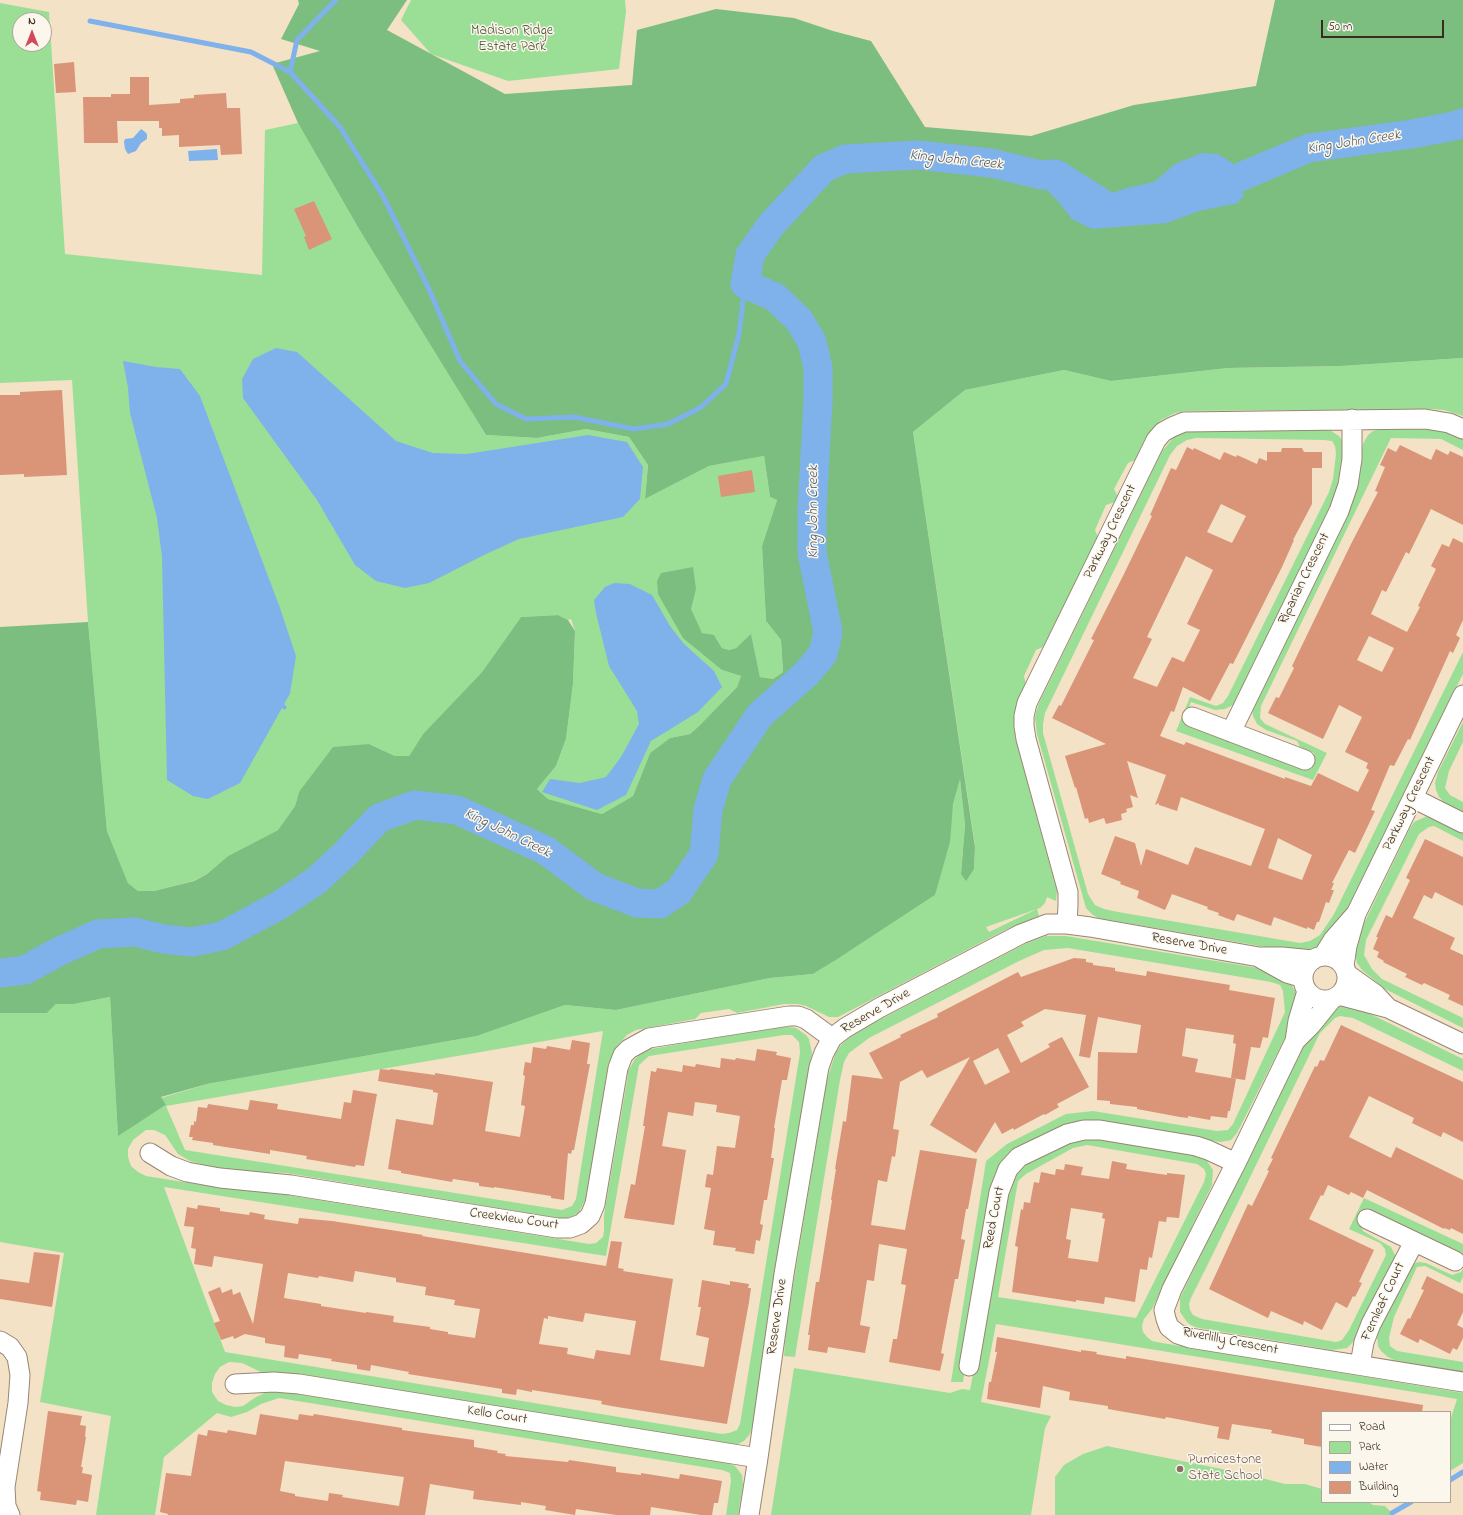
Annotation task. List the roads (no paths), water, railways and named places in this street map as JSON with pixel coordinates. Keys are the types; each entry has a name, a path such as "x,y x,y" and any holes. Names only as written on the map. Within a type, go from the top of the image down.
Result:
{"street":[{"name":"Riparian Crescent","path":"1231,732 1339,511 1348,485 1352,460 1352,419"},
{"name":"Parkway Crescent","path":"1067,924 1068,892 1026,739 1024,716 1027,703 1156,440 1163,432 1184,422 1425,419 1449,423 1463,429"},
{"name":"Parkway Crescent","path":"1345,970 1347,946 1356,914 1463,695"},
{"path":"1192,717 1305,760"},
{"path":"1412,798 1463,823"},
{"name":"Parkway Crescent","path":"1318,958 1356,914"},
{"name":"Reserve Drive","path":"749,1515 785,1268 819,1067 832,1038 863,1017 1021,934 1047,924 1067,924 1259,957 1318,958"},
{"name":"Reserve Drive","path":"1259,957 1305,984"},
{"path":"1345,970 1346,986 1335,997 1325,1000 1318,998 1305,984 1308,965 1318,958 1334,958 1345,970 1375,994 1388,1008"},
{"name":"Riverlilly Crescent","path":"1305,984 1295,1041 1167,1301 1164,1310 1169,1327 1178,1334 1194,1338 1463,1382"},
{"path":"1335,997 1388,1008 1463,1044"},
{"name":"Riverlilly Crescent","path":"1295,1041 1335,997"},
{"name":"Creekview Court","path":"150,1153 171,1166 187,1172 220,1178 291,1185 557,1228 570,1228 581,1224 590,1216 595,1204 618,1068 623,1055 629,1049 649,1038 789,1016 798,1016 806,1019 832,1038"},
{"name":"Reed Court","path":"969,1366 999,1192 1008,1169 1019,1157 1067,1134 1084,1130 1100,1130 1196,1146 1236,1163"},
{"path":"1367,1219 1455,1261"},
{"name":"Fernleaf Court","path":"1360,1365 1364,1342 1371,1324 1414,1242"},
{"path":"0,1340 10,1347 17,1357 20,1365 18,1404 5,1487 6,1506 10,1515"},
{"name":"Kello Court","path":"235,1384 274,1382 295,1383 758,1458"}],"water":[{"path":"141,129 147,134 147,139 141,143 136,151 128,154 125,149 125,139 133,138"},
{"path":"217,149 218,160 189,161 188,151"},
{"path":"1202,153 1218,154 1232,163 1233,180 1244,195 1238,203 1199,211 1167,223 1092,229 1072,219 1058,201 1037,181 1041,175 1056,174 1111,209 1131,202 1175,164"},
{"path":"276,348 297,352 396,441 433,453 467,454 588,435 627,442 643,467 640,499 623,517 519,539 429,583 405,588 376,581 355,565 317,500 243,398 242,379 253,359"},
{"path":"123,361 156,367 180,369 200,396 280,608 296,656 290,694 284,704 287,707 285,710 282,708 240,783 208,799 193,796 167,780 162,557 157,518 130,413 128,388"},
{"path":"614,583 630,584 652,595 670,626 684,644 714,671 722,687 698,712 651,741 626,795 597,810 542,792 550,779 580,783 606,777 621,757 639,724 637,711 609,666 596,613 594,600 605,587"}],"waterway":[{"path":"336,0 297,40 290,72 340,127 383,196 428,287 460,361 496,404 526,419 574,417 634,429 668,424 700,408 726,384 739,334 745,284"},
{"path":"90,21 251,52 290,72"},
{"name":"King John Creek","path":"0,973 25,970 60,951 98,934 135,932 163,939 192,942 222,936 278,906 316,881 346,853 379,818 415,805 457,810 545,850 595,887 637,903 660,904 679,891 704,854 708,810 717,779 760,715 806,674 823,654 828,632 812,553 812,510 818,401 818,368 812,342 799,320 775,297 745,284 750,255 771,225 824,168 845,159 918,155 991,163 1041,175 1056,174 1111,209 1131,202 1233,180 1309,148 1412,134 1463,123"},
{"path":"1451,1479 1463,1472"},
{"path":"1392,1513 1409,1503"}],"place":[{"name":"Pumicestone State School","path":"1180,1469"}],"park label":[{"name":"Madison Ridge Estate Park","path":"512,40"}]}
